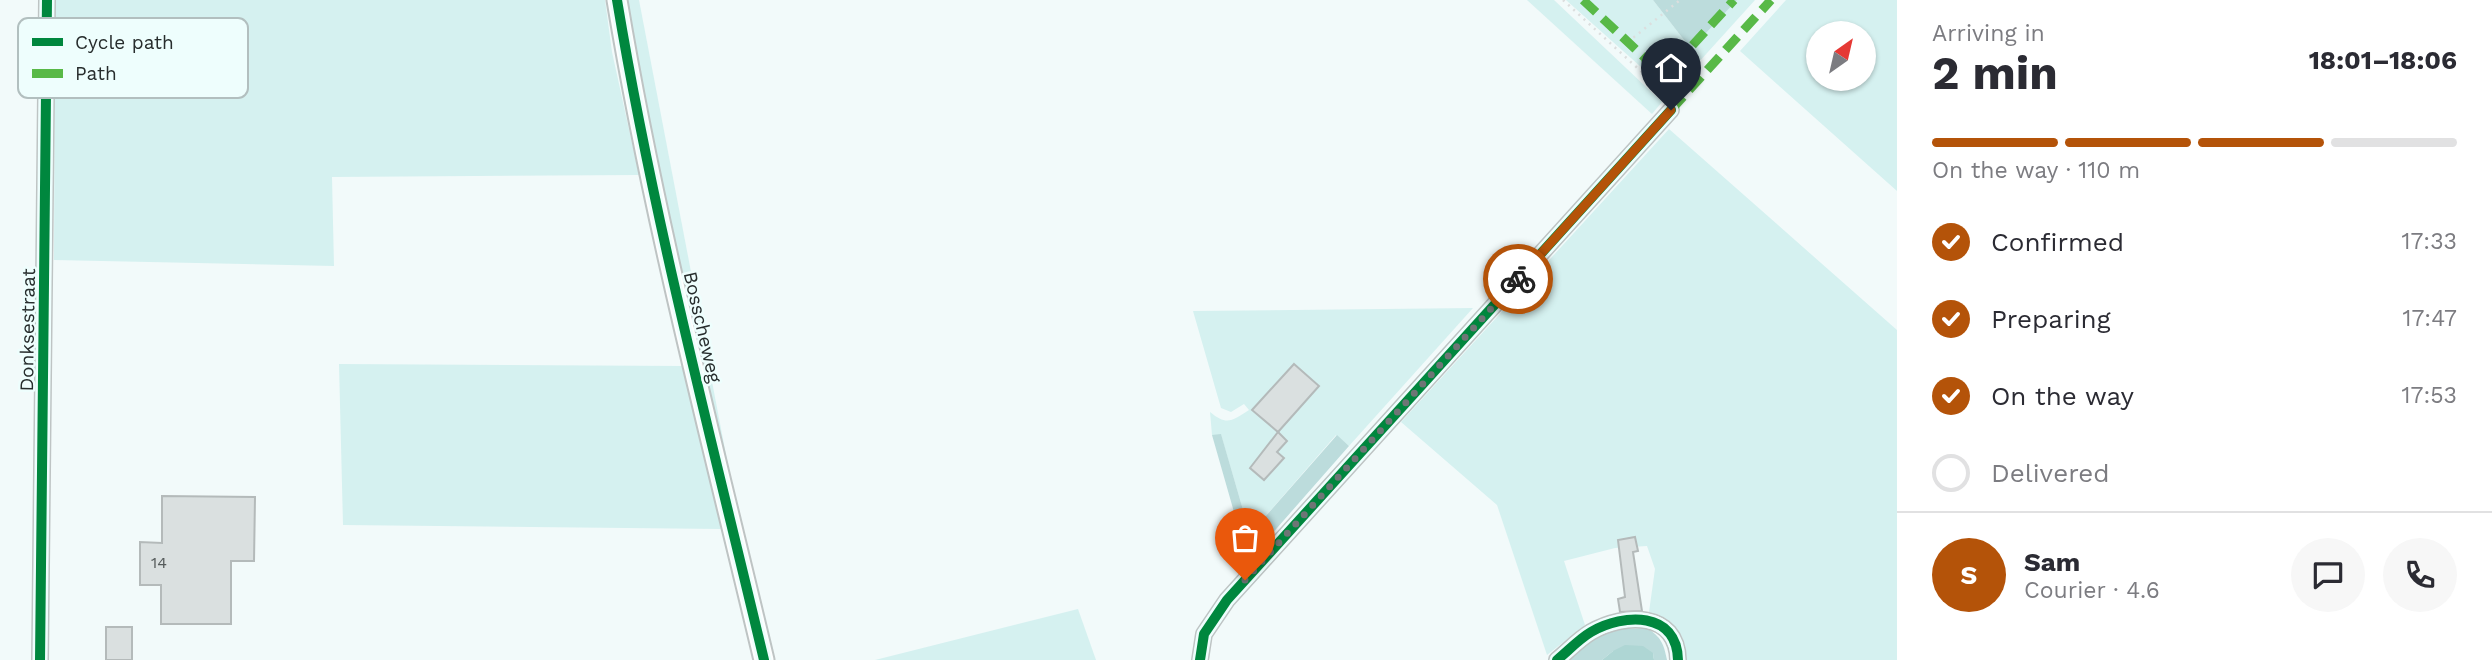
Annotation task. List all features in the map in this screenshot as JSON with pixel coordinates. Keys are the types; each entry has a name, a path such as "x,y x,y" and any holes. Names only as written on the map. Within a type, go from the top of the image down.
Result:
{"street":[{"name":"Donksestraat","path":"47,0 47,18"},
{"name":"Bosscheweg","path":"617,0 659,219 764,660"},
{"name":"Donksestraat","path":"40,660 46,98"},
{"path":"1200,660 1205,634 1227,600 1671,110"},
{"path":"1557,660 1589,632 1607,624 1644,620 1656,621 1668,629 1675,639 1678,660"}],"path":[{"path":"1563,0 1657,85"},
{"path":"1628,42 1680,0"}],"shaded area":[{"path":"55,0 605,0 612,52 639,175 332,177 334,266 54,260 55,98 248,98 248,18 55,18"},
{"path":"622,0 639,0 736,507 719,450"},
{"path":"1527,0 1554,0 1662,102 1652,114"},
{"path":"1566,0 1653,0 1691,49 1737,0 1755,0 1669,95"},
{"path":"1653,0 1737,0 1691,49"},
{"path":"1786,0 1897,0 1897,191 1740,51"},
{"path":"1669,129 1897,330 1897,660 1686,660 1684,642 1677,629 1649,612 1655,569 1647,546 1615,548 1564,561 1585,625 1547,655 1497,505 1401,422"},
{"path":"1473,308 1349,446 1336,435 1250,534 1221,435 1212,435 1210,412 1221,419 1230,420 1249,410 1244,404 1231,412 1221,408 1193,311"},
{"path":"339,364 683,366 721,529 343,525"},
{"path":"1221,434 1250,534 1337,435 1349,446 1248,561 1212,435"},
{"path":"1078,609 1096,660 875,660"},
{"path":"1647,628 1661,641 1667,660 1654,660 1653,653 1613,651 1602,660 1564,660 1603,630"},
{"path":"1625,645 1643,646 1653,653 1654,660 1602,660"}],"building":[{"path":"1294,364 1319,386 1278,432 1252,410"},
{"path":"1278,432 1287,441 1277,452 1284,458 1264,480 1250,468"},
{"path":"162,496 255,497 254,561 231,561 231,624 161,624 161,585 140,585 140,542 162,543"},
{"path":"1635,537 1638,551 1633,552 1642,611 1620,612 1618,599 1625,597 1618,540"},
{"path":"106,627 132,627 132,660 106,660"}],"marked path":[{"path":"1583,0 1645,58 1656,85 1670,100 1671,110"},
{"path":"1656,85 1734,0"},
{"path":"1671,110 1771,0"}],"cycle path":[{"path":"47,0 47,18"},
{"path":"617,0 666,249 764,660"},
{"path":"40,660 46,98"},
{"path":"1200,660 1204,634 1227,600 1671,110"},
{"path":"1557,660 1591,632 1618,621 1633,620 1659,625 1669,632 1678,660"}],"way so far":[{"path":"1245,580 1518,279"}],"route":[{"path":"1518,279 1671,110"}]}
